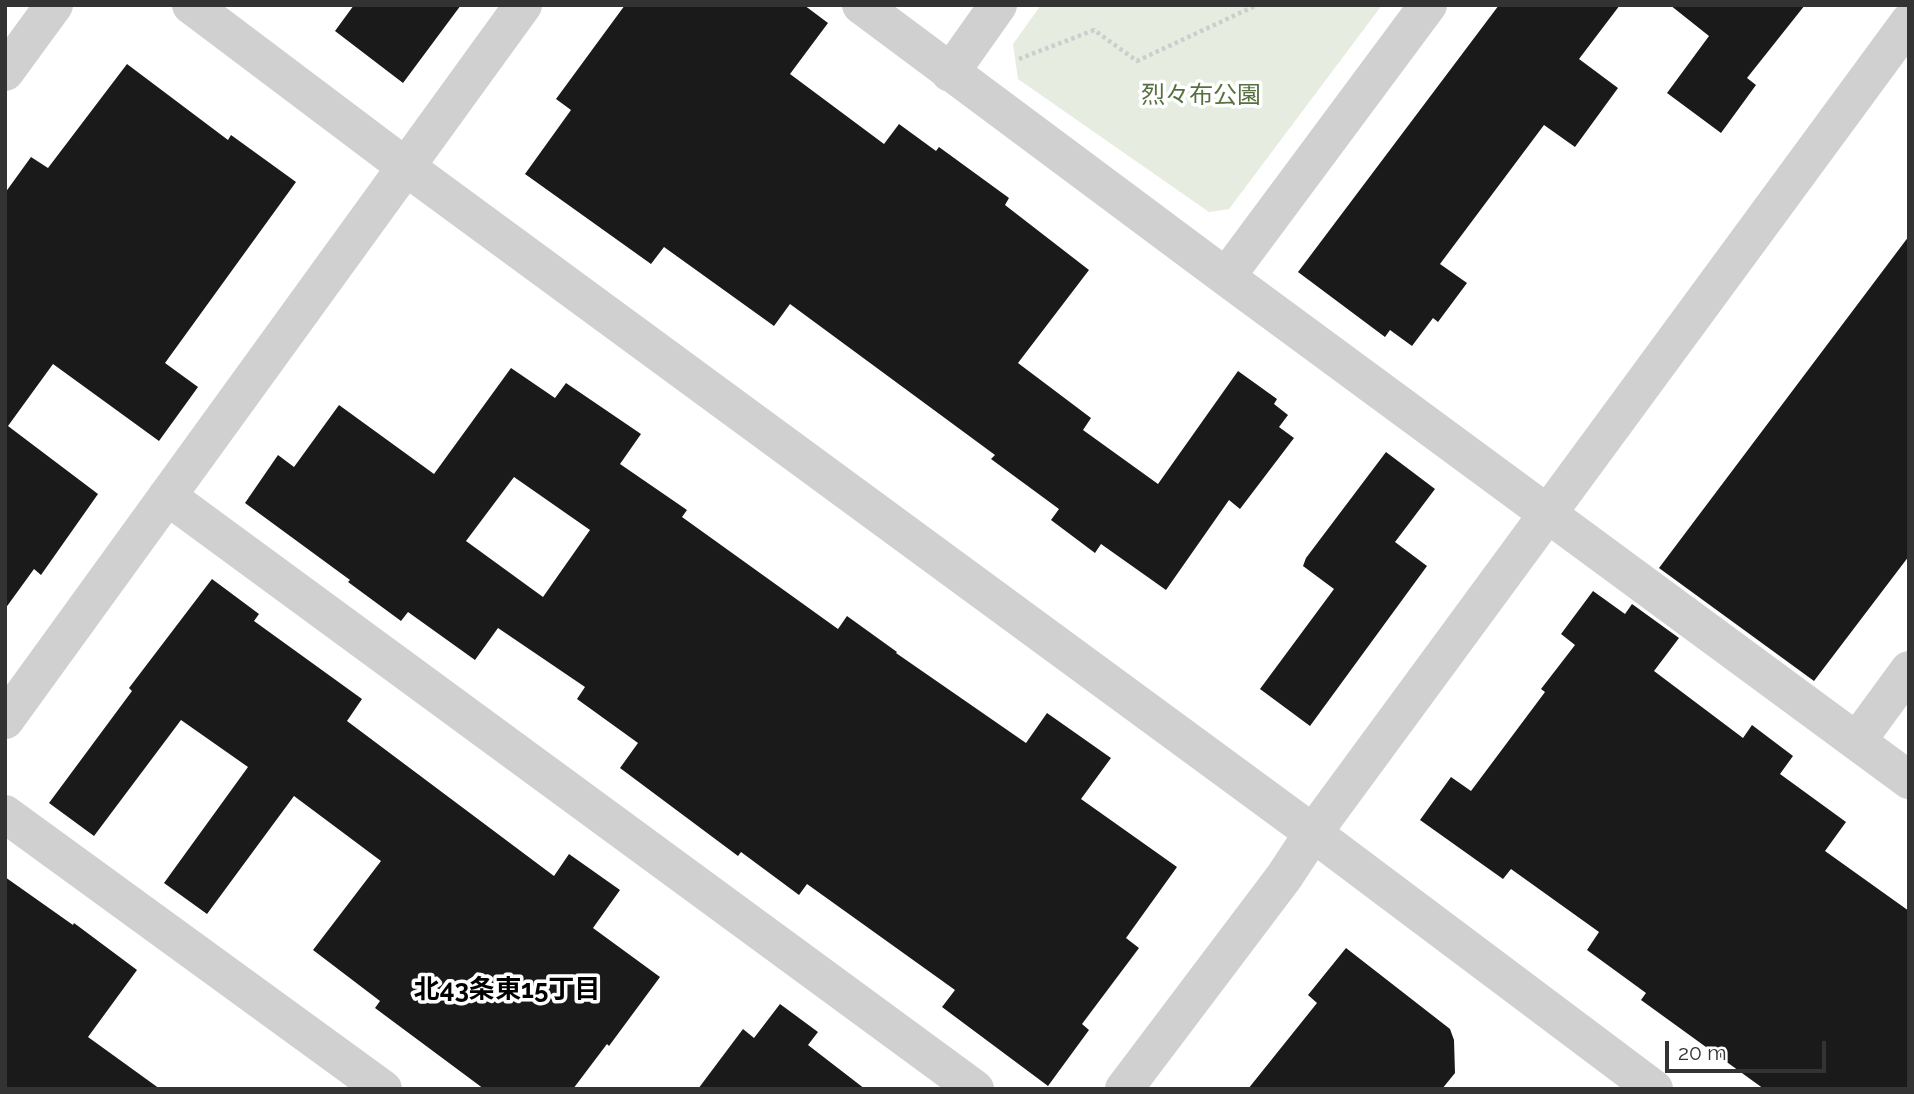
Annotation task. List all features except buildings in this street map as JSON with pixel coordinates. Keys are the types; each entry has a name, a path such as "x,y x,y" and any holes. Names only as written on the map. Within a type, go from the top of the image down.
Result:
{"street":[{"path":"5,72 54,5"},
{"path":"191,5 406,167 1313,833 1654,1089"},
{"path":"5,720 523,5"},
{"path":"861,5 1909,780"},
{"path":"950,73 998,5"},
{"path":"1226,277 1428,5"},
{"path":"1124,1089 1284,877 1313,833 1909,22"},
{"path":"167,496 975,1089"},
{"path":"1857,741 1909,670"},
{"path":"5,814 383,1089"}],"path":[{"path":"1012,61 1094,30 1138,61 1257,5"}],"green space":[{"name":"烈々布公園","path":"1041,5 1382,5 1229,209 1209,212 1018,79 1013,44"}],"district":[{"name":"北43条東15丁目","path":"507,990"}]}
